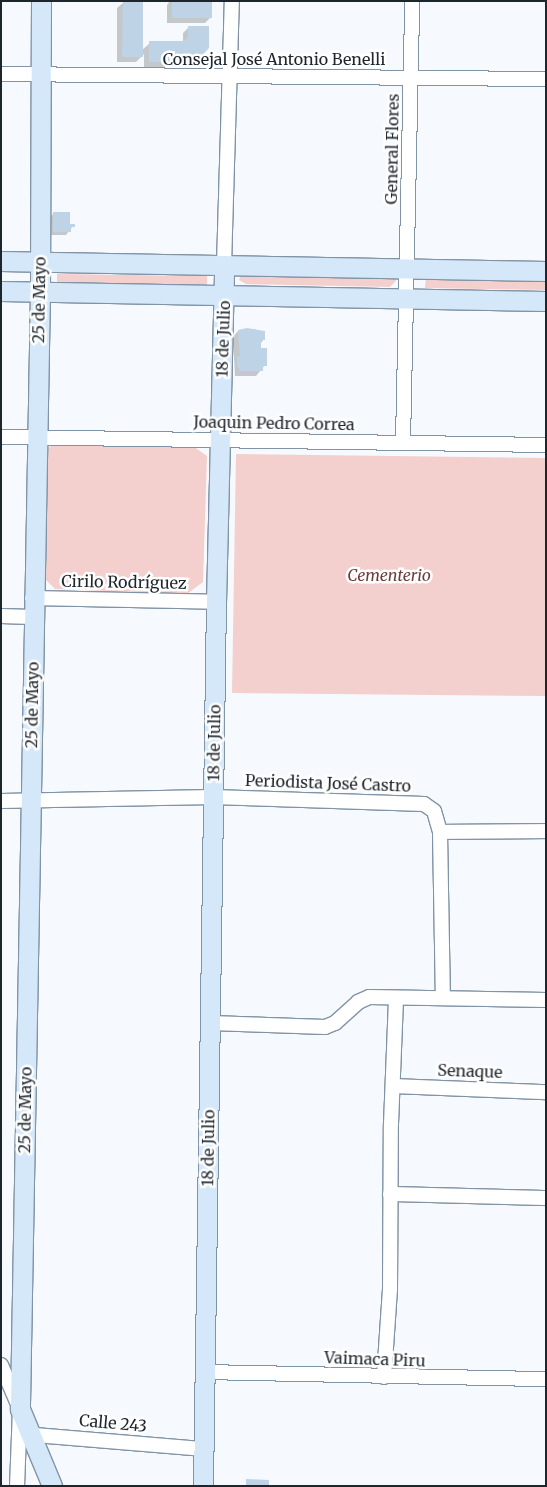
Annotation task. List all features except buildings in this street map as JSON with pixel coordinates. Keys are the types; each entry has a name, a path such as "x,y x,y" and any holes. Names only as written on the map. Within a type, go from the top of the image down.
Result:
{"street":[{"name":"25 de Mayo","path":"20,1409 32,598 40,292 41,1"},
{"name":"18 de Julio","path":"202,1486 211,1024 216,602 224,265 232,78 232,1"},
{"name":"General Flores","path":"403,442 408,298 412,1"},
{"name":"Consejal José Antonio Benelli","path":"1,74 232,78 410,77 546,79"},
{"path":"1,261 546,271"},
{"path":"1,291 224,297 546,301"},
{"name":"Joaquin Pedro Correa","path":"1,437 546,445"},
{"name":"Cirilo Rodríguez","path":"32,598 216,602"},
{"path":"1,616 32,617"},
{"name":"Periodista José Castro","path":"1,801 213,797 424,804 434,811 440,832 444,998"},
{"path":"440,832 546,831"},
{"path":"211,1024 325,1027 335,1023 358,1002 369,997 546,1000"},
{"path":"384,1377 390,1289 390,1194 396,998"},
{"name":"Senaque","path":"394,1086 546,1092"},
{"path":"390,1194 546,1198"},
{"path":"1,1365 20,1409 25,1434 52,1486"},
{"name":"Vaimaca Piru","path":"204,1372 384,1377 546,1378"},
{"path":"17,1486 25,1434"},
{"name":"Calle 243","path":"25,1434 203,1449"}],"green space":[{"path":"242,273 396,277 396,281 390,287 246,284 239,280"},
{"path":"57,274 207,276 207,285 57,283"},
{"path":"426,276 546,278 546,290 425,288"},
{"path":"55,443 193,446 207,456 203,582 187,594 55,589 42,576 44,451"},
{"name":"Cementerio","path":"236,454 546,458 546,696 232,693"}]}
